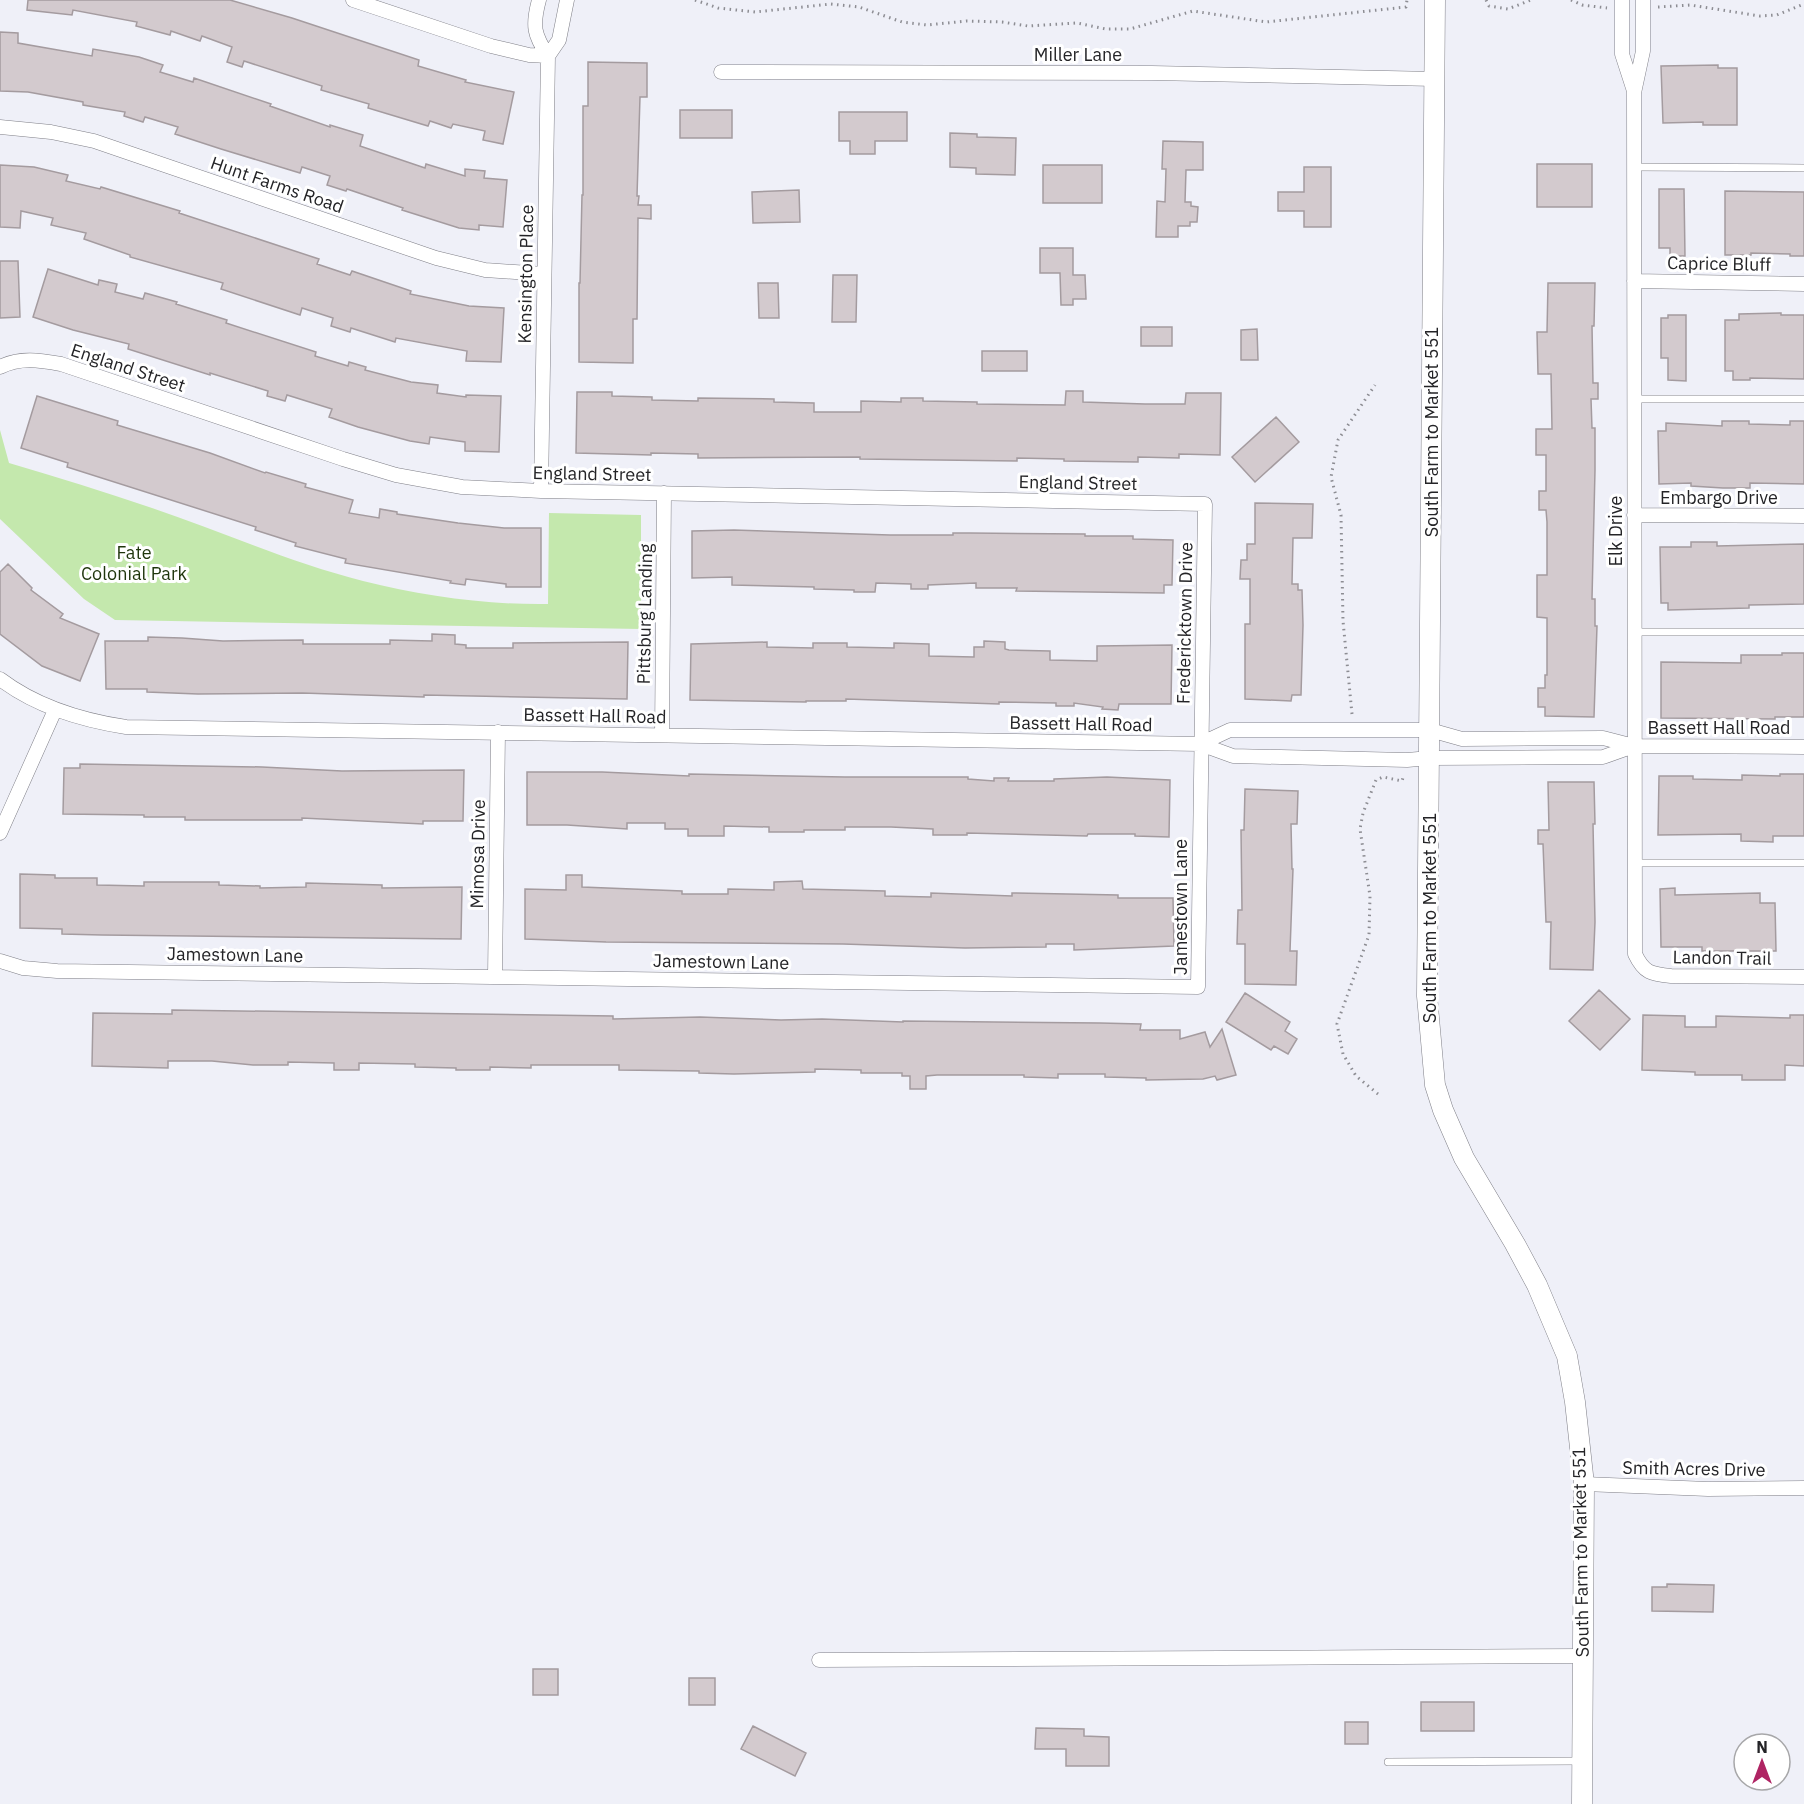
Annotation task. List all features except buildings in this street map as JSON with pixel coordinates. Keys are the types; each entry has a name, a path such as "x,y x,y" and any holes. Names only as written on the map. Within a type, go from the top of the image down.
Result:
{"main road":[{"name":"South Farm to Market 551","path":"1435,0 1427,996 1435,1085 1464,1158 1537,1285 1567,1356 1575,1402 1584,1484 1582,1804"}],"street":[{"path":"353,0 491,46 529,55 548,56"},
{"name":"Kensington Place","path":"539,0 536,38 548,56"},
{"name":"Kensington Place","path":"541,491 548,56 559,40 567,0"},
{"name":"Elk Drive","path":"1622,4 1622,54 1634,93"},
{"name":"Elk Drive","path":"1641,967 1635,954 1634,863 1634,93 1643,51 1643,4"},
{"name":"Miller Lane","path":"720,72 1141,73 1434,79"},
{"name":"Hunt Farms Road","path":"0,127 51,132 94,141 436,258 485,270 543,274"},
{"name":"Caprice Bluff","path":"1634,281 1804,284"},
{"name":"England Street","path":"0,367 21,360 61,364 343,459 428,482 482,489 1205,504"},
{"name":"Pittsburg Landing","path":"662,735 664,493"},
{"name":"Fredericktown Drive","path":"1200,744 1205,504"},
{"name":"Embargo Drive","path":"1634,515 1804,516"},
{"name":"Bassett Hall Road","path":"0,679 25,696 55,710 94,722 126,727 1200,744 1233,756 1407,760 1603,757 1634,746"},
{"path":"0,833 55,710"},
{"name":"Bassett Hall Road","path":"1200,744 1230,730 1430,730 1462,739 1603,738 1634,746 1804,747"},
{"name":"Mimosa Drive","path":"495,977 498,732"},
{"name":"Jamestown Lane","path":"0,961 24,968 57,971 1198,987 1200,744"},
{"name":"Landon Trail","path":"1641,967 1654,974 1671,976 1804,977"},
{"name":"Smith Acres Drive","path":"1584,1484 1708,1489 1804,1488"},
{"path":"819,1660 1584,1656"}],"lane":[{"path":"1634,167 1804,168"},
{"path":"1634,399 1804,399"},
{"path":"1634,632 1804,632"},
{"path":"1634,863 1804,863"},
{"path":"1388,1762 1582,1761"}],"path":[{"path":"694,0 718,8 755,12 831,4 859,7 902,22 927,25 967,21 1002,22 1028,26 1077,23 1106,29 1130,29 1193,11 1266,22 1406,7 1407,0"},
{"path":"1486,0 1489,6 1508,9 1531,0"},
{"path":"1571,0 1582,5 1603,9 1622,4"},
{"path":"1643,4 1690,5 1760,16 1777,15 1804,4"}],"green space":[{"name":"Fate Colonial Park","path":"0,430 9,463 152,508 336,574 432,595 502,603 548,604 549,513 641,515 641,629 115,620 84,599 0,519"}]}
